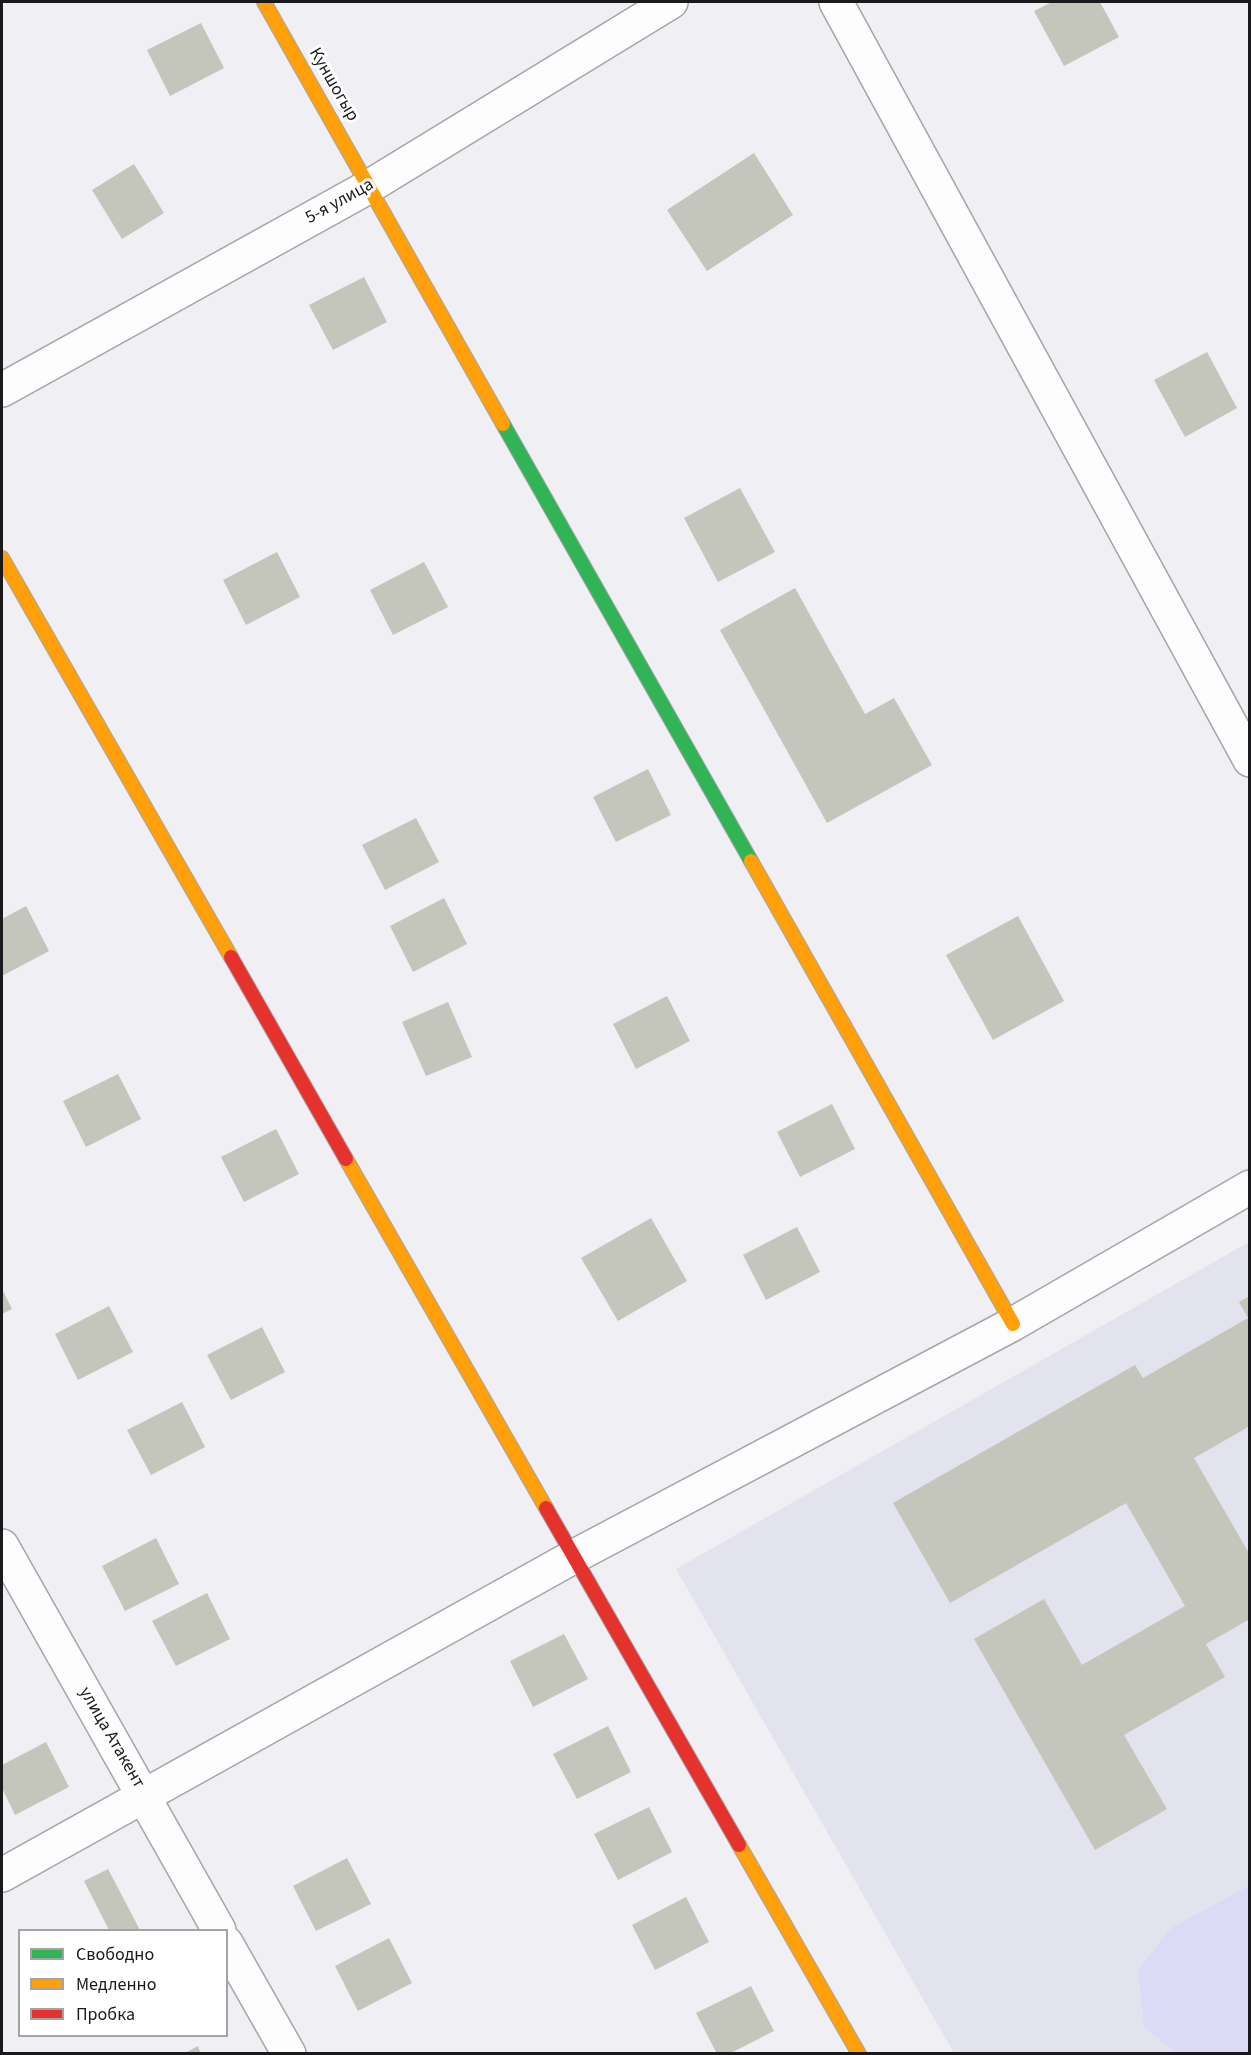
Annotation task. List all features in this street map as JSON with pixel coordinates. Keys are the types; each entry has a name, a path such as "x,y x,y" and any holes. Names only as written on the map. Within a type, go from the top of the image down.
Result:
{"street":[{"name":"Куншогыр","path":"264,2 1013,1324"},
{"name":"5-я улица","path":"2,390 370,186 671,2"},
{"path":"836,2 1250,760"},
{"path":"2,558 860,2054"},
{"path":"2,1875 573,1557 1013,1324 1250,1186"},
{"name":"улица Атакент","path":"2,1546 218,1929"},
{"path":"228,1947 289,2054"}],"shaded area":[{"path":"1249,1242 1249,2053 954,2053 676,1569"},
{"path":"1249,1886 1249,2053 1176,2053 1144,2027 1138,1970 1171,1928"}],"building":[{"path":"1052,2 1100,2 1119,37 1064,66 1034,11"},
{"path":"201,23 224,68 170,96 147,50"},
{"path":"754,153 793,215 707,271 667,210"},
{"path":"134,164 164,213 122,239 92,190"},
{"path":"364,277 387,322 333,350 309,305"},
{"path":"1207,352 1237,408 1185,437 1154,380"},
{"path":"740,488 775,552 718,582 684,518"},
{"path":"277,552 300,597 246,625 223,580"},
{"path":"424,562 448,607 393,635 370,590"},
{"path":"795,588 865,714 894,698 932,765 827,823 720,630"},
{"path":"648,769 671,815 616,842 593,797"},
{"path":"416,818 439,862 385,890 362,845"},
{"path":"444,898 467,944 413,972 390,926"},
{"path":"26,906 49,951 2,976 2,919"},
{"path":"1018,916 1064,1001 993,1040 946,955"},
{"path":"667,996 690,1041 636,1069 613,1024"},
{"path":"448,1002 472,1057 426,1076 402,1022"},
{"path":"118,1074 141,1119 86,1147 63,1101"},
{"path":"832,1104 855,1149 800,1177 777,1132"},
{"path":"276,1129 299,1174 244,1202 221,1157"},
{"path":"651,1218 687,1281 618,1321 581,1258"},
{"path":"797,1227 820,1272 766,1300 743,1255"},
{"path":"2,1289 12,1309 2,1314"},
{"path":"1250,1296 1250,1426 1194,1458 1250,1555 1250,1619 1206,1644 1225,1677 1124,1735 1167,1809 1095,1850 974,1639 1044,1599 1082,1665 1185,1606 1126,1503 950,1603 893,1503 1135,1365 1143,1378 1248,1318 1239,1302"},
{"path":"109,1306 133,1352 78,1380 55,1334"},
{"path":"262,1327 285,1372 231,1400 207,1355"},
{"path":"182,1402 205,1447 151,1475 127,1430"},
{"path":"156,1538 179,1584 125,1611 102,1566"},
{"path":"207,1593 230,1639 176,1666 152,1621"},
{"path":"564,1634 588,1679 533,1707 510,1661"},
{"path":"608,1726 631,1772 577,1799 553,1754"},
{"path":"46,1742 69,1787 15,1815 2,1788 2,1765"},
{"path":"649,1807 672,1852 618,1880 594,1834"},
{"path":"347,1858 371,1904 316,1931 293,1886"},
{"path":"108,1869 139,1929 108,1929 84,1881"},
{"path":"686,1897 709,1942 655,1970 632,1925"},
{"path":"389,1938 412,1983 358,2011 335,1966"},
{"path":"751,1986 774,2031 729,2054 717,2054 696,2013"},
{"path":"198,2046 201,2054 183,2054"}],"traffic: fast":[{"path":"503,424 751,861"}],"traffic: slow":[{"path":"264,2 503,424"},
{"path":"2,558 231,957"},
{"path":"751,861 1013,1324"},
{"path":"346,1159 546,1508"},
{"path":"739,1845 859,2054"}],"traffic: jam":[{"path":"231,957 346,1159"},
{"path":"546,1508 739,1845"}]}
